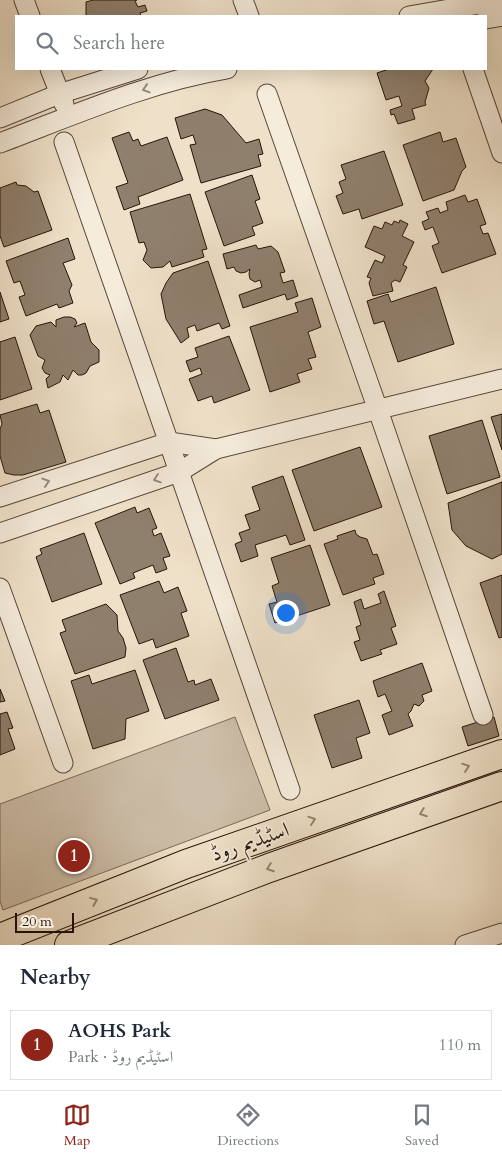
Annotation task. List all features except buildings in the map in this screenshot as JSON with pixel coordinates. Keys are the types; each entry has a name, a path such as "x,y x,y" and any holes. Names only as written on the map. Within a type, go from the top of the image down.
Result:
{"main road":[{"name":"اسٹیڈیم روڈ","path":"0,938 186,864 502,754"},
{"name":"اسٹیڈیم روڈ","path":"69,945 269,868 502,786"}],"street":[{"path":"24,0 30,15"},
{"path":"243,0 249,15"},
{"path":"415,15 502,0"},
{"path":"487,19 502,16"},
{"path":"50,70 69,116"},
{"path":"0,118 59,94 135,70"},
{"path":"0,143 147,88 221,70"},
{"path":"473,70 502,153"},
{"path":"267,94 483,715"},
{"path":"64,142 290,790"},
{"path":"0,533 179,472 216,449 502,379"},
{"path":"0,497 170,442 216,449"},
{"path":"0,588 63,762"},
{"path":"465,945 502,933"}],"shaded area":[{"path":"235,717 270,810 3,910 0,901 0,804"}],"place":[{"name":"AOHS Park","path":"74,856"}]}
